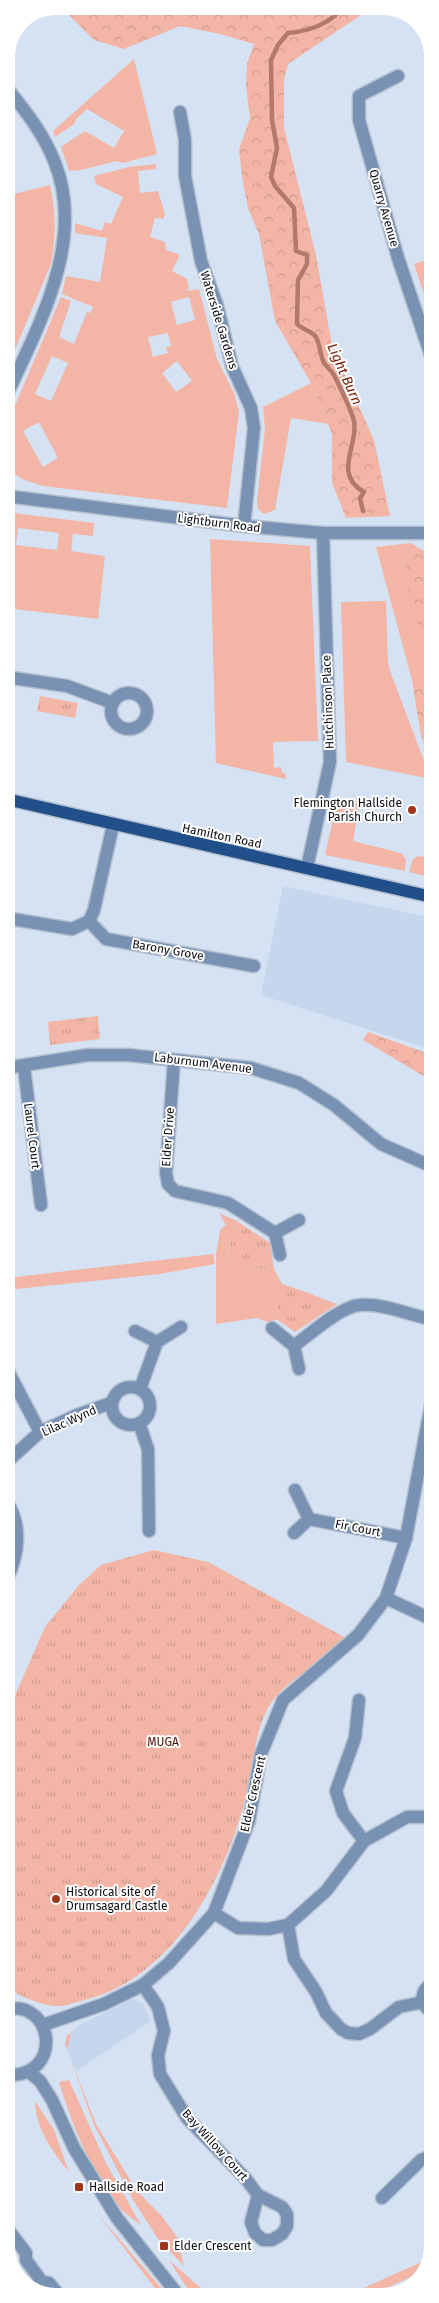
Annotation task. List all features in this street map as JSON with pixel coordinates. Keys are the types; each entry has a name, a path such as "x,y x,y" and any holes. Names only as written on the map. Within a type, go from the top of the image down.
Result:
{"main road":[{"name":"Hamilton Road","path":"15,801 424,895"}],"street":[{"name":"Quarry Avenue","path":"398,76 360,96 360,120 398,258 424,335"},
{"path":"15,98 42,135 56,163 66,200 65,230 55,281 15,376"},
{"name":"Waterside Gardens","path":"180,112 185,140 185,176 201,261 217,305 232,366 251,408 254,428 244,526"},
{"name":"Lightburn Road","path":"15,497 323,534 424,533"},
{"name":"Hutchinson Place","path":"307,868 330,762 323,534"},
{"path":"15,679 67,686 113,702"},
{"path":"15,920 72,929 89,921 94,910 112,825"},
{"name":"Barony Grove","path":"89,921 106,939 254,966"},
{"name":"Laburnum Avenue","path":"15,1068 88,1055 128,1055 251,1068 299,1083 334,1105 381,1144 424,1163"},
{"name":"Elder Drive","path":"174,1060 166,1173 168,1184 175,1191 228,1203 275,1233"},
{"name":"Laurel Court","path":"24,1067 41,1205"},
{"path":"280,1256 275,1233 299,1220"},
{"path":"294,1346 344,1311 359,1305 383,1308 424,1318"},
{"path":"140,1389 157,1342 181,1328"},
{"path":"272,1328 294,1346 299,1370"},
{"path":"135,1331 157,1342"},
{"path":"15,1386 40,1432"},
{"path":"133,1386 140,1389 150,1400 150,1408 148,1415 139,1423 128,1425 121,1422 112,1411 112,1403 119,1390 133,1386"},
{"name":"Lilac Wynd","path":"15,1454 40,1432 77,1415 112,1403"},
{"path":"139,1423 148,1449 149,1531"},
{"name":"Elder Crescent","path":"42,2025 104,2004 143,1985 169,1963 214,1913 249,1821 261,1754 283,1700 358,1635 386,1598 406,1538 424,1442"},
{"path":"294,1533 309,1519 295,1490"},
{"name":"Fir Court","path":"309,1519 406,1538"},
{"path":"15,1520 18,1539 15,1552"},
{"path":"386,1598 424,1616"},
{"path":"359,1700 355,1738 336,1791 343,1813 364,1841"},
{"path":"214,1913 238,1928 268,1929 288,1925 326,1891 364,1841 407,1817 424,1817"},
{"path":"288,1925 294,1959 316,1992 326,2013 341,2029 348,2033 359,2034 370,2030 399,2007 423,2002 422,1994 424,1991"},
{"name":"Bay Willow Court","path":"143,1985 158,2007 164,2031 158,2055 160,2074 187,2118 246,2178 258,2195"},
{"path":"15,2009 21,2009 30,2013 42,2025 47,2039 46,2049 37,2066 29,2072 15,2076"},
{"path":"29,2072 40,2081 52,2100 74,2148 107,2204 173,2288"},
{"path":"382,2198 424,2159"},
{"path":"15,2239 26,2253 26,2260 42,2282 49,2284 53,2288"}],"shaded area":[{"path":"283,886 424,916 424,1047 261,995"},
{"path":"133,1999 142,2002 151,2021 76,2071 67,2050 71,2033 79,2025"}],"green space":[{"path":"69,15 361,15 288,64 284,79 284,128 316,255 332,346 374,440 390,516 346,518 332,483 332,434 311,383 275,321 259,234 248,208 239,149 250,119 246,86 247,64 254,44 220,34 180,26 124,49 94,40"},
{"path":"134,59 157,154 123,163 117,161 69,171 61,147 85,131 114,148 124,131 87,109 77,118 74,124 55,137 53,131"},
{"path":"156,164 156,169 138,171 140,193 158,191 165,214 163,219 155,218 150,237 165,242 166,250 178,254 179,257 172,271 187,279 189,288 187,291 199,289 217,359 234,393 239,412 227,508 43,486 22,479 15,474 15,406 61,297 71,301 59,337 74,344 87,312 90,313 93,307 62,294 66,276 100,282 107,238 75,233 75,223 102,231 105,222 111,224 123,197 96,184 94,176 129,167","holes":["189,297 195,320 177,325 171,302","168,333 171,346 166,347 168,353 153,357 148,337","52,356 68,363 51,401 35,394","177,361 192,381 176,392 162,373","39,422 58,458 43,467 23,431"]},
{"path":"50,185 55,225 51,264 15,350 15,194"},
{"path":"424,261 424,295 414,264"},
{"path":"311,383 328,424 291,418 275,510 264,514 258,509 257,500 265,429 263,407"},
{"path":"15,513 94,523 93,536 73,534 71,551 105,556 98,619 15,609","holes":["18,528 59,533 57,550 16,545"]},
{"path":"210,539 310,546 318,741 273,742 274,768 281,767 286,779 216,763"},
{"path":"411,543 417,547 404,562 424,629 424,680 412,680 376,547"},
{"path":"417,547 424,551 424,634 415,617 409,595 404,562"},
{"path":"386,601 390,671 424,761 424,778 346,762 341,602"},
{"path":"412,680 424,680 424,745"},
{"path":"40,696 78,703 75,718 37,711"},
{"path":"338,797 360,802 353,841 401,853 406,859 405,871 325,855"},
{"path":"418,856 424,857 424,876 409,872 413,859"},
{"path":"98,1016 100,1039 50,1045 48,1022"},
{"path":"368,1032 424,1052 424,1076 363,1040"},
{"path":"219,1213 237,1221 226,1260 243,1268 274,1269 282,1284 337,1304 295,1332 276,1319 271,1323 256,1318 216,1324 216,1254 220,1230 226,1225"},
{"path":"237,1221 270,1243 274,1269 243,1268 226,1260"},
{"path":"213,1254 215,1264 160,1274 15,1289 15,1277"},
{"path":"282,1284 314,1295 311,1317 299,1325 285,1318 278,1310 277,1300"},
{"name":"MUGA","path":"154,1550 208,1562 344,1637 317,1663 286,1686 266,1712 256,1744 245,1800 224,1861 209,1891 191,1920 170,1947 146,1970 118,1987 88,1999 53,2006 39,2003 15,1992 15,1696 45,1627 79,1585 101,1565"},
{"path":"79,2025 71,2033 67,2050 65,2044 67,2036"},
{"path":"69,2054 96,2124 137,2191 161,2215 177,2237 184,2266 158,2239 133,2200 94,2125"},
{"path":"69,2080 106,2163 141,2225 120,2208 92,2165 76,2131 59,2082"},
{"path":"35,2101 54,2130 69,2172 46,2139 38,2120"},
{"path":"97,2213 161,2288 155,2288"},
{"path":"169,2260 201,2288 187,2288"},
{"path":"421,2262 411,2277 387,2288 364,2288"}],"waterway":[{"name":"Light Burn","path":"336,15 318,26 288,33 278,45 271,60 272,120 277,148 271,177 275,186 294,208 296,251 307,255 307,264 298,280 297,324 316,337 324,363 334,375 354,421 355,430 348,468 350,477 355,485 364,492 360,498 363,511"}],"place":[{"name":"Flemington Hallside Parish Church","path":"412,810"},
{"name":"Historical site of Drumsagard Castle","path":"56,1899"},
{"name":"Hallside Road","path":"79,2187"},
{"name":"Elder Crescent","path":"164,2246"}]}
